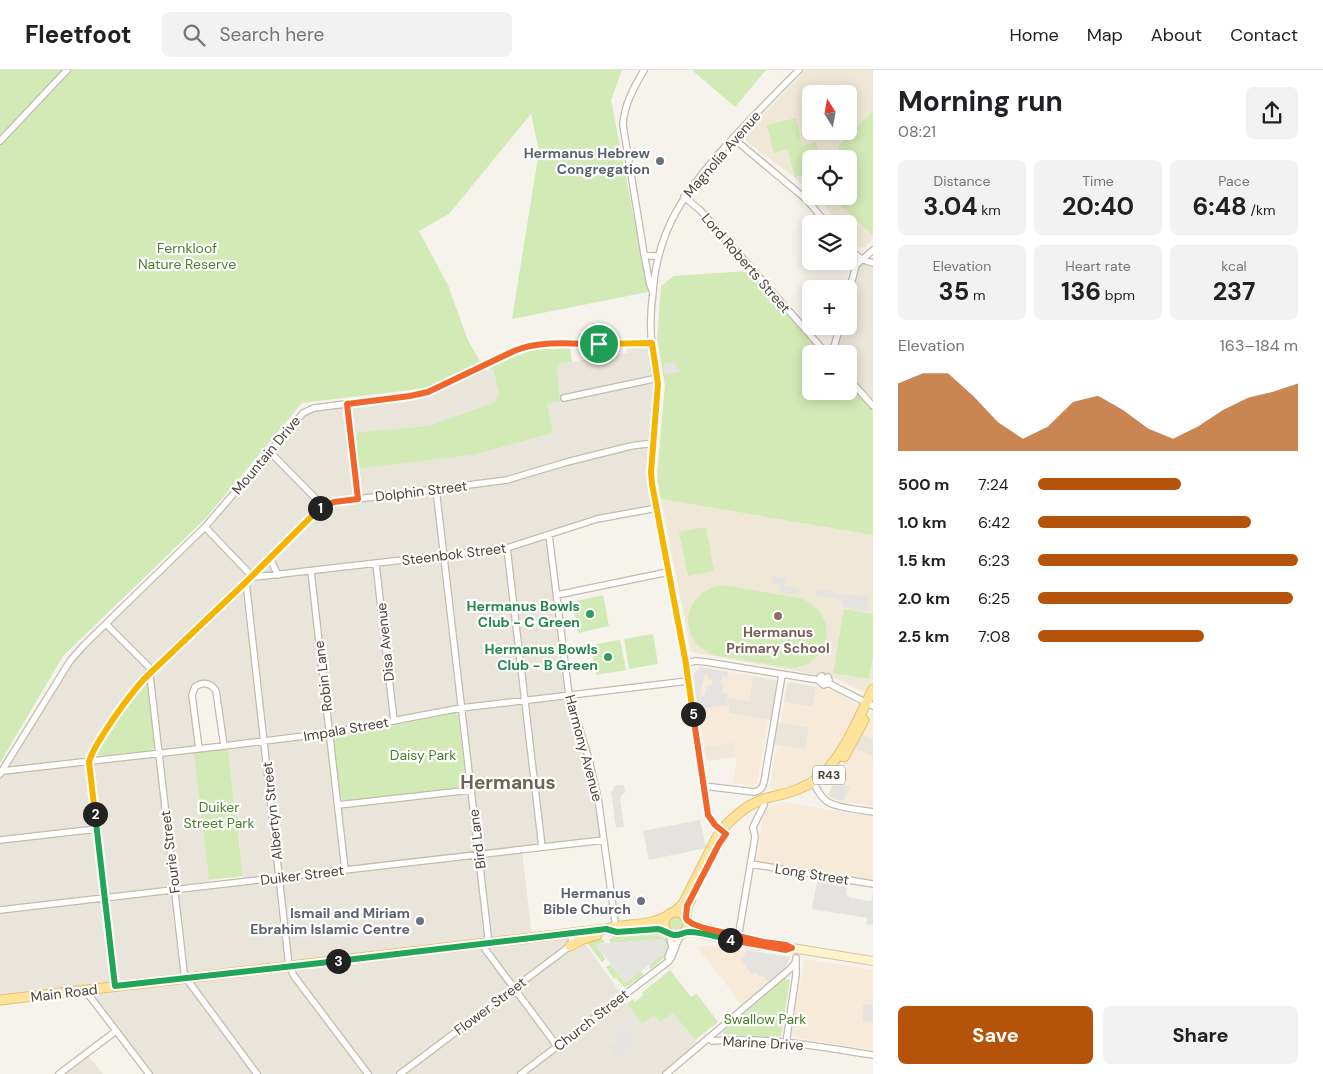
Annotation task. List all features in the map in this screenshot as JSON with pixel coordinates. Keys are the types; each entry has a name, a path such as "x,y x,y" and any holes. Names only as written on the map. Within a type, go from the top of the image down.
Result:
{"main road":[{"name":"R43","path":"684,932 687,926 687,906 724,832 764,805 793,796 815,786 834,770 853,742 871,704 873,689"},
{"name":"R43","path":"671,914 683,904 710,848 738,814 764,799 801,788 823,773 837,757 871,704"},
{"name":"Main Road","path":"616,929 655,921 671,914 682,914 693,924 737,939"},
{"path":"668,933 664,924 671,914"},
{"name":"Main Road","path":"0,1000 606,929 658,929 674,936 684,932 694,932 786,950 795,949 873,961"},
{"path":"570,946 588,937 616,929"}],"street":[{"path":"0,141 67,70"},
{"path":"644,70 628,101 623,125 652,292"},
{"name":"Magnolia Avenue","path":"724,832 709,817 686,664 652,484 651,472 658,378 652,343 652,292 658,256 670,222 684,198 704,171 733,138 798,70"},
{"path":"733,138 807,200 820,215"},
{"name":"Lord Roberts Street","path":"684,198 700,210 819,345"},
{"path":"852,280 856,265 873,250"},
{"path":"644,254 658,256"},
{"path":"857,256 873,263"},
{"name":"Mountain Drive","path":"1,773 70,661 205,527 303,412 314,408 428,392 528,346 544,344 652,343"},
{"path":"564,398 658,378"},
{"path":"857,388 873,406"},
{"path":"347,404 358,499"},
{"name":"Dolphin Street","path":"323,506 334,502 507,480 567,462 631,446 653,443"},
{"path":"115,986 89,762 91,753 130,695 149,674 253,576 323,506 269,451"},
{"name":"Bird Lane","path":"436,489 488,936 486,949 558,1046"},
{"name":"Steenbok Street","path":"253,576 255,578 508,548 597,519 657,508"},
{"path":"205,527 253,576"},
{"name":"Harmony Avenue","path":"549,535 569,695 593,773 616,929"},
{"path":"508,548 542,847"},
{"path":"270,559 278,575"},
{"name":"Disa Avenue","path":"376,564 394,721"},
{"name":"Robin Lane","path":"311,571 345,870"},
{"path":"557,595 668,572"},
{"name":"Albertyn Street","path":"246,582 290,966 294,976 368,1074"},
{"name":"Fourie Street","path":"106,624 149,667 174,890 186,978 258,1074"},
{"path":"686,664 696,661 706,662 819,680 822,684 828,682 871,704"},
{"path":"704,786 754,792 760,789 764,782 782,675"},
{"name":"Impala Street","path":"1,773 264,742 329,733 462,708 688,681"},
{"path":"199,749 192,695 195,687 203,683 211,685 216,691 224,746"},
{"path":"815,786 830,804 873,812"},
{"path":"338,805 471,790"},
{"path":"737,939 755,837 753,827 764,805"},
{"path":"0,840 97,829"},
{"name":"Duiker Street","path":"0,910 604,840"},
{"name":"Long Street","path":"751,864 873,884"},
{"name":"Church Street","path":"521,1074 667,963 684,932"},
{"path":"570,933 572,940 570,946"},
{"name":"Church Street","path":"661,966 671,951 672,943 668,933"},
{"name":"Flower Street","path":"400,1074 570,946"},
{"path":"786,1042 796,975 795,949"},
{"path":"708,1038 792,967 796,958"},
{"path":"85,990 149,1074"},
{"path":"59,1074 116,1031"},
{"name":"Marine Drive","path":"666,1074 708,1038 712,1040 786,1042 873,1055"}],"shaded area":[{"path":"806,70 873,70 873,239 865,247 857,246 857,215 832,215 824,205 857,205 857,150 802,150 802,184 746,141 746,132"},
{"path":"861,260 873,264 873,407 857,388 857,345 835,345 837,335 857,335 857,280 852,280 855,270 857,270 857,264"},
{"path":"651,343 657,373 650,472 656,509 597,520 549,535 569,696 589,760 604,840 522,850 532,938 570,934 572,940 583,941 642,1024 654,1015 660,1022 672,1012 700,1046 666,1074 148,1074 85,991 0,1001 0,774 70,661 205,528 303,412 416,396 491,362 499,393 495,402 428,426 350,434 354,469 473,455 553,433 547,404 560,400 557,366 559,364 627,353 626,344","holes":["149,675 158,754 90,761 144,679","206,684 216,691 224,747 228,747 244,882 210,886 194,750 199,749 194,690","461,709 471,789 337,804 329,733"]},
{"path":"676,362 677,369 681,369 681,372 665,375 663,364"},
{"name":"Hermanus Primary School","path":"661,499 873,535 873,679 867,691 863,692 835,678 691,652"},
{"path":"772,576 786,578 785,586 799,588 798,595 780,592 781,585 771,583"},
{"path":"817,589 842,595 843,593 869,597 867,611 843,607 843,601 816,596"},
{"path":"700,667 753,676 749,701 727,698 730,713 768,720 757,784 753,786 733,783 737,760 734,742 704,747 693,674"},
{"path":"700,667 728,672 727,677 723,676 720,682 723,683 722,693 727,694 728,705 698,709 693,674","holes":["705,674 708,675 708,678 713,680 711,686 707,686 704,696 700,692"]},
{"path":"753,676 781,681 774,721 730,713 727,698 749,701"},
{"path":"791,682 816,687 813,707 784,702 787,684"},
{"path":"816,687 834,691 857,703 858,707 838,749 828,761 816,772 799,783 778,790 772,789 770,787 777,745 805,749 809,727 781,723 784,702 813,707"},
{"path":"873,712 873,740 861,733"},
{"path":"774,722 809,727 805,749 770,744"},
{"path":"861,733 873,740 873,757 853,747"},
{"path":"734,742 736,757 707,761 704,747"},
{"path":"853,747 873,757 873,806 837,801 827,795"},
{"path":"836,780 850,788 843,801 828,796"},
{"path":"624,785 625,793 622,794 620,799 624,827 616,828 611,791 614,790 614,786"},
{"path":"783,802 873,817 873,881 756,862 764,812 768,808"},
{"path":"700,820 706,848 649,860 643,831"},
{"path":"817,882 847,887 846,894 850,898 871,901 873,892 873,925 866,924 867,918 812,909"},
{"path":"661,939 666,943 667,948 664,954 625,983 597,946 598,944"},
{"path":"704,945 790,957 787,966 780,974 742,1005 699,949"},
{"path":"746,950 790,957 785,969 769,983 762,975 760,977 756,972 752,975 741,959 744,957"},
{"path":"804,959 873,970 873,1050 791,1037"},
{"path":"863,1004 873,1005 873,1022 863,1021"},
{"path":"625,1026 637,1041 616,1058 609,1047 617,1040 613,1035"},
{"path":"87,1054 103,1074 60,1074"}],"green space":[{"name":"Fernkloof Nature Reserve","path":"0,70 622,70 611,100 648,292 512,319 539,151 531,114 449,214 419,231 448,285 467,338 480,362 427,388 302,403 205,519 63,656 0,763"},
{"path":"692,70 766,70 735,107"},
{"path":"873,111 872,235 857,220 857,215 851,215 840,205 857,205 857,150 838,150 839,145 844,140 858,140 858,126"},
{"path":"796,118 802,146 816,142 818,150 802,150 802,175 795,177 788,149 774,153 767,125"},
{"path":"748,271 802,332 802,335 805,335 814,345 802,345 802,400 857,400 857,393 873,412 873,535 661,499 657,478 665,385 657,339 661,286 674,276"},
{"path":"570,348 572,362 557,366 560,401 547,404 553,433 473,455 357,469 353,433 428,426 495,402 499,393 492,366 537,349"},
{"path":"706,527 714,571 688,576 679,532"},
{"path":"718,586 729,586 798,598 812,604 821,613 826,624 826,636 823,647 816,657 805,665 791,668 717,656 704,650 695,642 690,632 688,621 690,610 705,591"},
{"name":"Hermanus Bowls Club - C Green","path":"603,595 609,626 578,633 572,602"},
{"path":"844,609 873,614 873,657 869,679 833,673"},
{"path":"653,634 658,664 629,669 624,639"},
{"name":"Hermanus Bowls Club - B Green","path":"620,640 626,670 596,675 591,645"},
{"path":"145,683 148,685 155,747 151,751 97,756 96,751 107,733"},
{"name":"Daisy Park","path":"458,714 466,783 464,787 344,801 340,798 333,737"},
{"name":"Duiker Street Park","path":"228,749 243,876 209,880 194,753"},
{"path":"676,917 681,919 683,924 681,929 676,931 671,929 669,924 671,919"},
{"path":"648,934 664,937 669,943 668,952 664,958 651,969 649,968 651,963 664,953 663,939 611,943 609,940 611,938"},
{"path":"601,939 604,940 604,943 597,946 605,958 602,962 587,943"},
{"path":"609,965 625,983 641,971 644,975 625,988 616,978 614,979 606,967"},
{"path":"670,970 691,997 697,994 718,1022 695,1040 673,1013 660,1022 654,1015 642,1024 627,1004 633,999 635,1002 643,995 642,993"},
{"name":"Swallow Park","path":"785,978 790,980 781,1036 723,1034 723,1032"}],"place":[{"name":"Hermanus Hebrew Congregation","path":"660,161"},
{"name":"Hermanus Bowls Club - C Green","path":"590,614"},
{"name":"Hermanus Primary School","path":"778,616"},
{"name":"Hermanus Bowls Club - B Green","path":"608,657"},
{"name":"Hermanus Bible Church","path":"641,901"},
{"name":"Ismail and Miriam Ebrahim Islamic Centre","path":"420,921"}],"district":[{"name":"Hermanus","path":"508,782"}],"route":[{"path":"652,343 657,373 658,389 651,472 652,484 686,664 708,815 711,821 726,834 687,906 686,918 693,924 704,928 764,942 786,945 792,948 786,950 737,942 694,932 684,932 674,936 658,929 617,932 606,929 115,986 89,762 91,753 130,695 144,679 319,509 330,503 358,499 347,404 422,394 528,346 538,344 599,344 652,343"}]}
